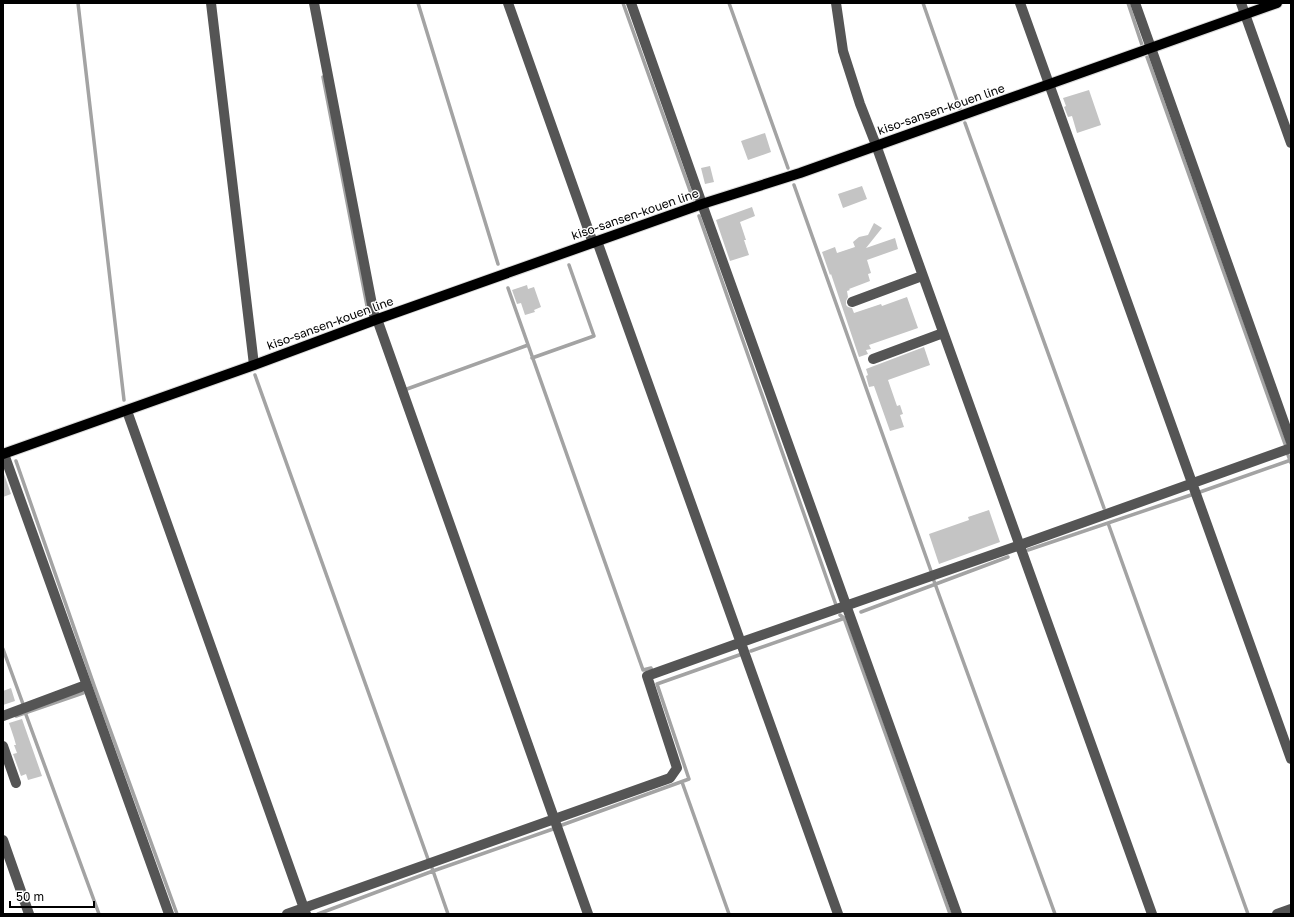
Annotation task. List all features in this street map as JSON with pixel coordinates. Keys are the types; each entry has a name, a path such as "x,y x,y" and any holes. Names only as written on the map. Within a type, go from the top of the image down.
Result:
{"main road":[{"name":"kiso-sansen-kouen line","path":"3,454 702,204 800,173 1277,3"}],"street":[{"path":"211,3 254,365"},
{"path":"314,3 376,320 588,914"},
{"path":"508,3 742,642 838,914"},
{"path":"632,3 845,605 957,914"},
{"path":"829,3 838,21"},
{"path":"836,3 843,51 860,104 1152,914"},
{"path":"1020,3 1291,758"},
{"path":"1135,3 1291,442"},
{"path":"1241,3 1291,143"},
{"path":"852,302 922,276"},
{"path":"873,359 943,332"},
{"path":"126,411 305,911"},
{"path":"287,914 305,911 670,778 677,768 647,676 1291,448"},
{"path":"3,454 169,914"},
{"path":"3,716 86,685"},
{"path":"3,746 16,783"},
{"path":"3,840 29,914"},
{"path":"1277,914 1291,909"}],"building":[{"path":"1089,90 1101,125 1077,133 1072,116 1068,117 1064,107 1066,106 1063,98"},
{"path":"765,133 771,152 748,160 741,141"},
{"path":"710,166 714,182 705,184 701,168"},
{"path":"862,186 867,199 843,208 838,194"},
{"path":"752,207 755,216 740,222 749,255 730,261 716,220"},
{"path":"874,223 882,228 866,248 895,238 898,249 867,260 871,273 868,274 870,281 847,291 848,297 846,305 852,308 854,313 881,304 882,306 907,297 918,328 869,345 871,349 866,350 868,354 859,357 822,252 835,247 837,253 855,247 853,242 859,237 868,235"},
{"path":"527,285 528,289 534,287 541,307 534,310 535,312 525,315 521,303 517,304 512,290"},
{"path":"924,347 930,365 888,380 897,406 900,405 903,414 900,415 904,427 890,431 874,386 869,387 866,369"},
{"path":"3,471 11,494 3,497"},
{"path":"989,510 1000,542 939,564 929,534 969,520 968,517"},
{"path":"11,688 15,701 3,705 3,691"},
{"path":"22,719 42,776 28,780 26,774 21,776 13,754 17,753 14,745 16,745 9,723"}],"waterway":[{"path":"78,3 124,400"},
{"path":"418,3 498,264"},
{"path":"623,3 693,199"},
{"path":"729,3 788,168"},
{"path":"923,3 960,109"},
{"path":"1128,3 1142,45"},
{"path":"1147,57 1285,444"},
{"path":"323,77 368,311"},
{"path":"965,123 1104,508"},
{"path":"794,185 931,571"},
{"path":"699,216 836,605"},
{"path":"532,358 594,336 569,265"},
{"path":"508,288 643,670 651,668 652,671"},
{"path":"407,389 528,345"},
{"path":"255,375 428,859"},
{"path":"1288,455 1291,463"},
{"path":"1200,492 1291,460"},
{"path":"16,461 95,688 177,914"},
{"path":"1028,550 1191,495"},
{"path":"1108,523 1248,914"},
{"path":"861,612 1008,557"},
{"path":"934,581 1055,914"},
{"path":"840,615 844,618 950,914"},
{"path":"751,651 845,618"},
{"path":"3,649 23,704"},
{"path":"562,825 689,779 657,684 742,654"},
{"path":"16,716 83,693"},
{"path":"25,712 99,914"},
{"path":"682,782 729,914"},
{"path":"318,914 433,871 553,829"},
{"path":"432,868 448,914"}]}
